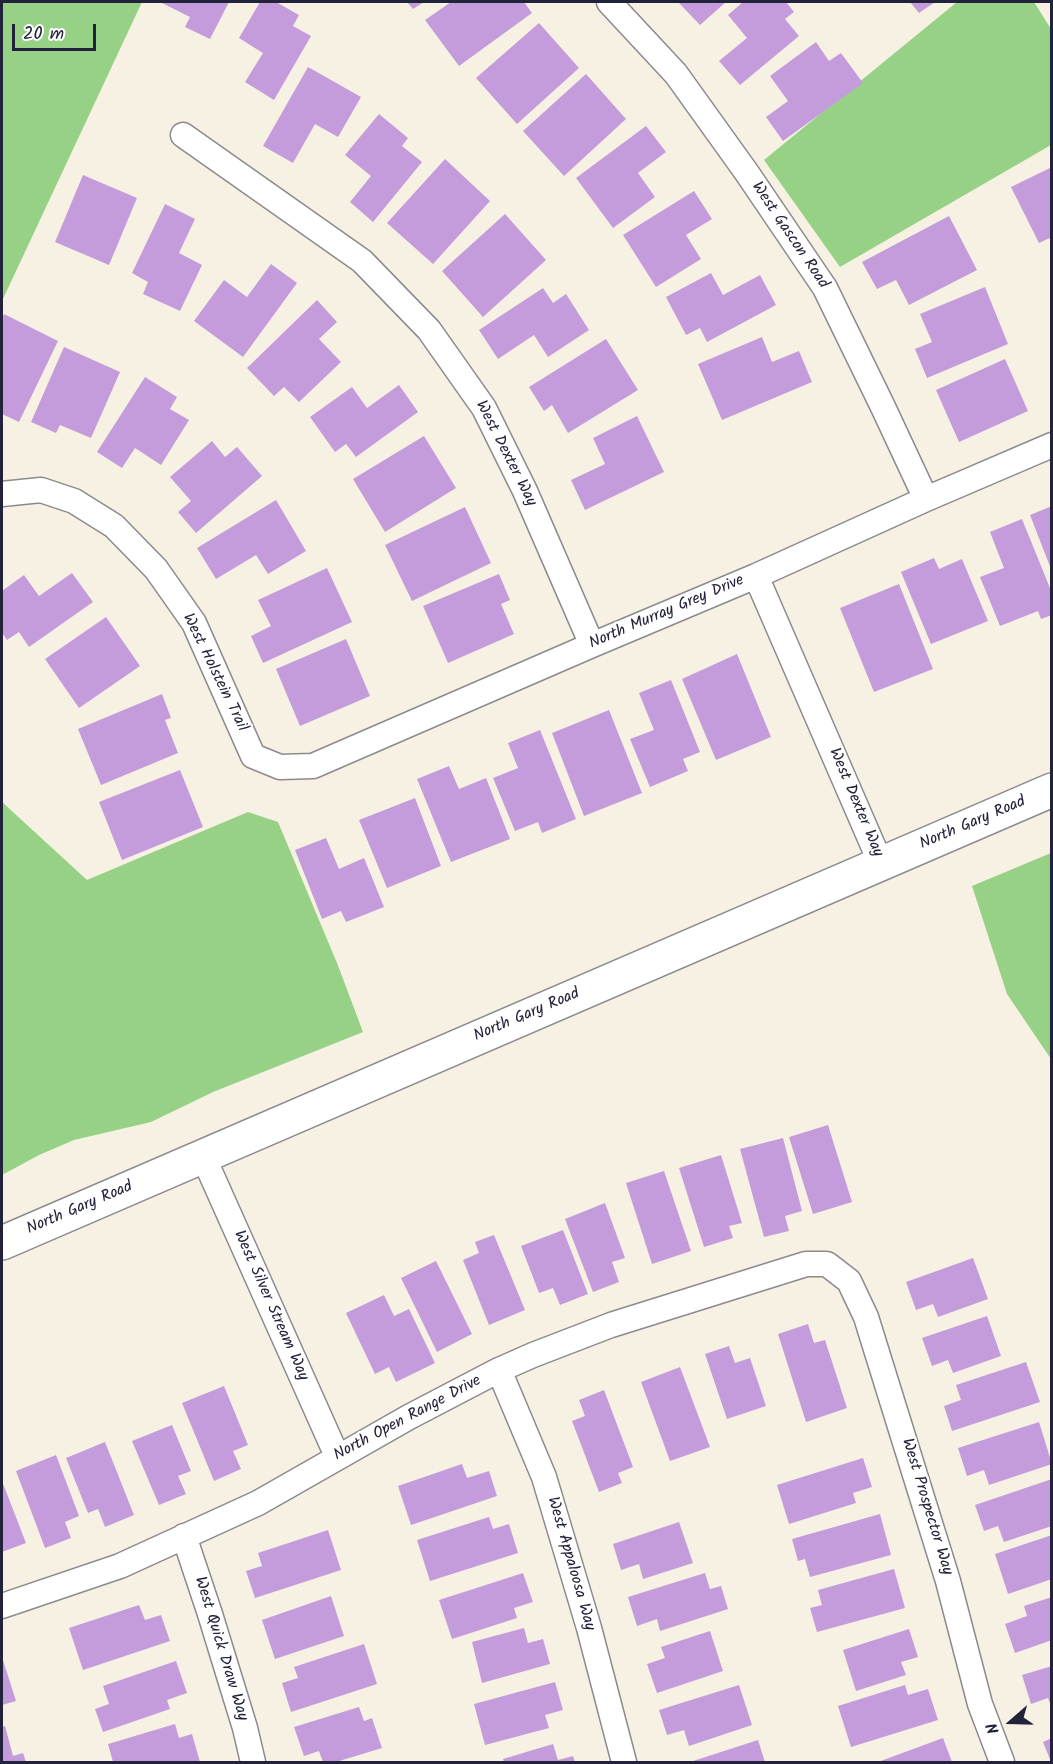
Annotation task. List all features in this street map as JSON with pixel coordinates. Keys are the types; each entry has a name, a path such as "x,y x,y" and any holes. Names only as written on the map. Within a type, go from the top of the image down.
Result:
{"main road":[{"name":"North Gary Road","path":"2,1243 1052,790"}],"street":[{"name":"West Gascon Road","path":"609,2 676,74 825,288 926,499"},
{"name":"West Dexter Way","path":"183,135 362,261 429,330 484,408 525,490 592,645"},
{"name":"North Murray Grey Drive","path":"280,767 313,766 756,576 1052,445"},
{"name":"West Holstein Trail","path":"2,494 41,490 74,501 114,526 156,569 194,623 253,756 280,767"},
{"name":"West Dexter Way","path":"756,576 881,864"},
{"name":"West Silver Stream Way","path":"203,1156 337,1456"},
{"name":"North Open Range Drive","path":"2,1606 120,1566 258,1503 337,1456 499,1370 611,1325 806,1264 827,1264"},
{"name":"West Prospector Way","path":"827,1264 849,1281 866,1317 948,1581 980,1704 1002,1762"},
{"name":"West Appaloosa Way","path":"499,1370 544,1477 624,1762"},
{"name":"West Quick Draw Way","path":"184,1536 245,1728 253,1762"}],"green space":[{"path":"2,2 142,2 2,301"},
{"path":"957,2 1034,2 1051,29 1051,145 840,267 764,160"},
{"path":"2,802 87,880 248,812 278,822 363,1032 213,1092 151,1122 74,1140 39,1155 2,1175"},
{"path":"1051,853 1051,1059 1007,994 972,886"}],"building":[{"path":"160,2 229,2 210,39 185,27 190,17"},
{"path":"260,2 276,2 299,15 293,26 311,36 274,100 245,82 263,53 239,38"},
{"path":"407,2 424,2 413,9"},
{"path":"451,2 524,2 532,13 459,66 425,20"},
{"path":"678,2 726,2 700,25"},
{"path":"743,2 786,2 794,12 785,19 799,36 740,85 719,61 747,38 728,15"},
{"path":"910,2 935,2 919,13"},
{"path":"539,23 579,68 517,124 476,78"},
{"path":"816,42 829,61 841,53 863,83 783,141 766,117 788,101 770,76"},
{"path":"308,67 361,97 338,137 315,124 293,163 263,146"},
{"path":"586,74 626,119 564,176 523,131"},
{"path":"379,114 408,138 402,146 422,162 373,222 350,202 371,176 345,155"},
{"path":"646,126 666,152 638,173 655,197 613,228 576,178"},
{"path":"445,159 490,201 433,264 387,223"},
{"path":"1052,167 1052,237 1039,243 1011,187"},
{"path":"83,175 137,198 109,265 55,242"},
{"path":"694,191 712,219 686,235 701,259 656,287 623,235"},
{"path":"165,204 195,219 179,253 202,265 180,311 143,294 148,282 132,273"},
{"path":"505,214 546,260 483,317 442,271"},
{"path":"949,216 977,270 909,305 896,280 877,289 862,262"},
{"path":"271,264 297,283 243,357 194,321 224,280 247,297"},
{"path":"711,273 723,295 760,275 776,305 707,342 700,328 686,335 666,297"},
{"path":"985,287 1008,344 927,378 915,349 932,342 920,314"},
{"path":"543,288 553,303 566,294 589,330 548,357 534,335 498,359 479,330"},
{"path":"317,300 337,322 319,339 341,362 299,402 284,387 274,396 247,368"},
{"path":"4,314 58,341 19,422 2,414 2,319"},
{"path":"762,337 772,362 799,351 812,382 722,420 698,364"},
{"path":"606,339 638,390 568,433 552,405 544,411 529,387"},
{"path":"64,347 120,372 91,438 60,425 56,433 31,422"},
{"path":"1005,359 1028,411 959,442 936,390"},
{"path":"145,377 177,397 170,409 189,420 161,465 135,448 122,468 97,452"},
{"path":"399,385 418,412 356,457 346,444 335,452 310,417 352,387 367,408"},
{"path":"637,416 664,472 585,510 571,480 605,464 593,438"},
{"path":"424,436 456,488 385,532 353,479"},
{"path":"212,441 225,457 237,447 262,476 196,533 178,512 191,501 170,477"},
{"path":"276,500 306,551 268,574 256,555 216,579 197,548"},
{"path":"1052,506 1052,569 1051,569 1030,515"},
{"path":"465,507 491,563 412,601 385,545"},
{"path":"1022,519 1052,593 1052,615 1041,619 1038,611 1000,626 980,577 1004,568 990,532"},
{"path":"934,558 939,569 962,559 988,621 931,644 901,572"},
{"path":"327,568 352,622 263,663 251,636 271,626 258,600"},
{"path":"72,573 93,602 29,647 19,632 7,640 2,633 2,591 24,575 39,596"},
{"path":"499,574 510,600 501,604 514,634 448,663 423,606"},
{"path":"899,584 933,669 874,692 840,608"},
{"path":"106,617 140,666 79,708 45,659"},
{"path":"346,639 370,696 300,726 276,669"},
{"path":"737,654 771,737 716,760 682,679"},
{"path":"671,680 700,752 683,759 688,771 650,787 630,739 654,730 639,693"},
{"path":"162,694 171,718 165,720 178,753 101,785 78,729"},
{"path":"609,710 642,793 584,816 552,733"},
{"path":"540,730 576,819 542,833 538,822 515,831 493,778 518,768 508,743"},
{"path":"449,766 459,789 486,778 510,839 451,862 417,779"},
{"path":"180,770 203,827 122,860 99,802"},
{"path":"415,798 441,866 387,888 359,820"},
{"path":"326,838 339,869 364,858 384,907 346,922 341,911 322,919 295,850"},
{"path":"828,1125 852,1202 813,1214 789,1137"},
{"path":"783,1138 802,1211 785,1216 789,1231 764,1237 740,1149"},
{"path":"721,1155 742,1223 729,1226 733,1238 704,1247 679,1168"},
{"path":"664,1171 691,1251 652,1264 626,1183"},
{"path":"605,1203 625,1258 612,1262 619,1282 593,1292 565,1219"},
{"path":"563,1230 588,1294 560,1305 553,1288 539,1293 521,1246"},
{"path":"494,1235 525,1310 489,1325 463,1260 479,1253 475,1242"},
{"path":"973,1258 988,1299 938,1317 933,1304 916,1310 906,1282"},
{"path":"436,1261 472,1334 437,1352 401,1278"},
{"path":"384,1295 394,1316 409,1309 435,1363 396,1382 389,1367 375,1374 346,1313"},
{"path":"987,1316 1001,1356 953,1373 948,1360 932,1366 922,1338"},
{"path":"808,1324 814,1343 825,1340 847,1408 806,1422 778,1334"},
{"path":"729,1346 735,1363 750,1358 766,1406 727,1419 705,1354"},
{"path":"1026,1362 1040,1402 952,1431 944,1406 961,1400 956,1385"},
{"path":"680,1367 710,1447 670,1461 641,1382"},
{"path":"224,1386 248,1445 233,1451 241,1469 214,1481 182,1403"},
{"path":"604,1390 633,1467 618,1473 622,1483 599,1492 572,1421 585,1416 579,1400"},
{"path":"1039,1422 1052,1464 989,1485 984,1470 967,1476 958,1448"},
{"path":"172,1425 191,1471 178,1476 186,1494 159,1505 132,1441"},
{"path":"105,1442 134,1515 105,1527 98,1509 88,1513 66,1458"},
{"path":"56,1455 79,1516 65,1522 71,1538 45,1548 16,1471"},
{"path":"863,1458 872,1487 853,1493 856,1503 789,1524 777,1485"},
{"path":"462,1464 467,1478 489,1471 497,1496 411,1525 398,1486"},
{"path":"1052,1479 1052,1526 1004,1542 998,1526 984,1531 975,1505"},
{"path":"2,1481 26,1543 2,1552"},
{"path":"880,1514 891,1555 810,1577 805,1559 798,1561 792,1539"},
{"path":"489,1517 493,1529 509,1524 518,1553 430,1581 417,1540"},
{"path":"679,1522 693,1563 643,1579 639,1564 621,1570 613,1544"},
{"path":"328,1530 341,1570 255,1598 246,1571 262,1566 258,1553"},
{"path":"1052,1535 1052,1579 1008,1594 995,1554"},
{"path":"894,1569 905,1608 817,1632 810,1608 822,1605 818,1590"},
{"path":"523,1573 533,1602 514,1608 517,1618 452,1639 439,1600"},
{"path":"705,1573 710,1589 721,1586 728,1609 660,1631 657,1619 637,1626 628,1597"},
{"path":"331,1596 344,1636 275,1659 262,1620"},
{"path":"1052,1597 1052,1640 1015,1653 1005,1624 1027,1616 1024,1606"},
{"path":"139,1605 145,1620 161,1615 170,1641 83,1670 69,1628"},
{"path":"524,1628 528,1643 543,1639 550,1664 482,1683 472,1642"},
{"path":"909,1629 918,1657 901,1662 906,1675 856,1691 843,1650"},
{"path":"710,1631 723,1671 657,1693 647,1664 665,1658 661,1647"},
{"path":"364,1644 377,1684 291,1712 282,1683 298,1678 294,1667"},
{"path":"2,1657 16,1701 2,1705"},
{"path":"176,1661 187,1693 167,1700 170,1709 103,1732 95,1709 109,1704 103,1686"},
{"path":"1052,1666 1052,1708 1048,1698 1031,1704 1022,1675"},
{"path":"555,1682 563,1710 545,1715 549,1728 485,1745 474,1704"},
{"path":"739,1685 752,1725 689,1746 684,1730 667,1735 659,1710"},
{"path":"905,1685 908,1695 928,1689 938,1720 851,1747 838,1706"},
{"path":"359,1707 364,1721 372,1718 382,1748 336,1762 323,1762 319,1751 304,1756 294,1727"},
{"path":"175,1724 179,1738 192,1734 200,1762 113,1762 108,1744"},
{"path":"5,1726 13,1756 23,1753 26,1762 2,1762 2,1727"},
{"path":"943,1738 952,1762 878,1762"},
{"path":"1052,1738 1052,1762 1051,1762 1043,1742"},
{"path":"758,1740 765,1762 690,1762"},
{"path":"553,1744 558,1760 573,1756 575,1762 504,1762 503,1759"}]}
